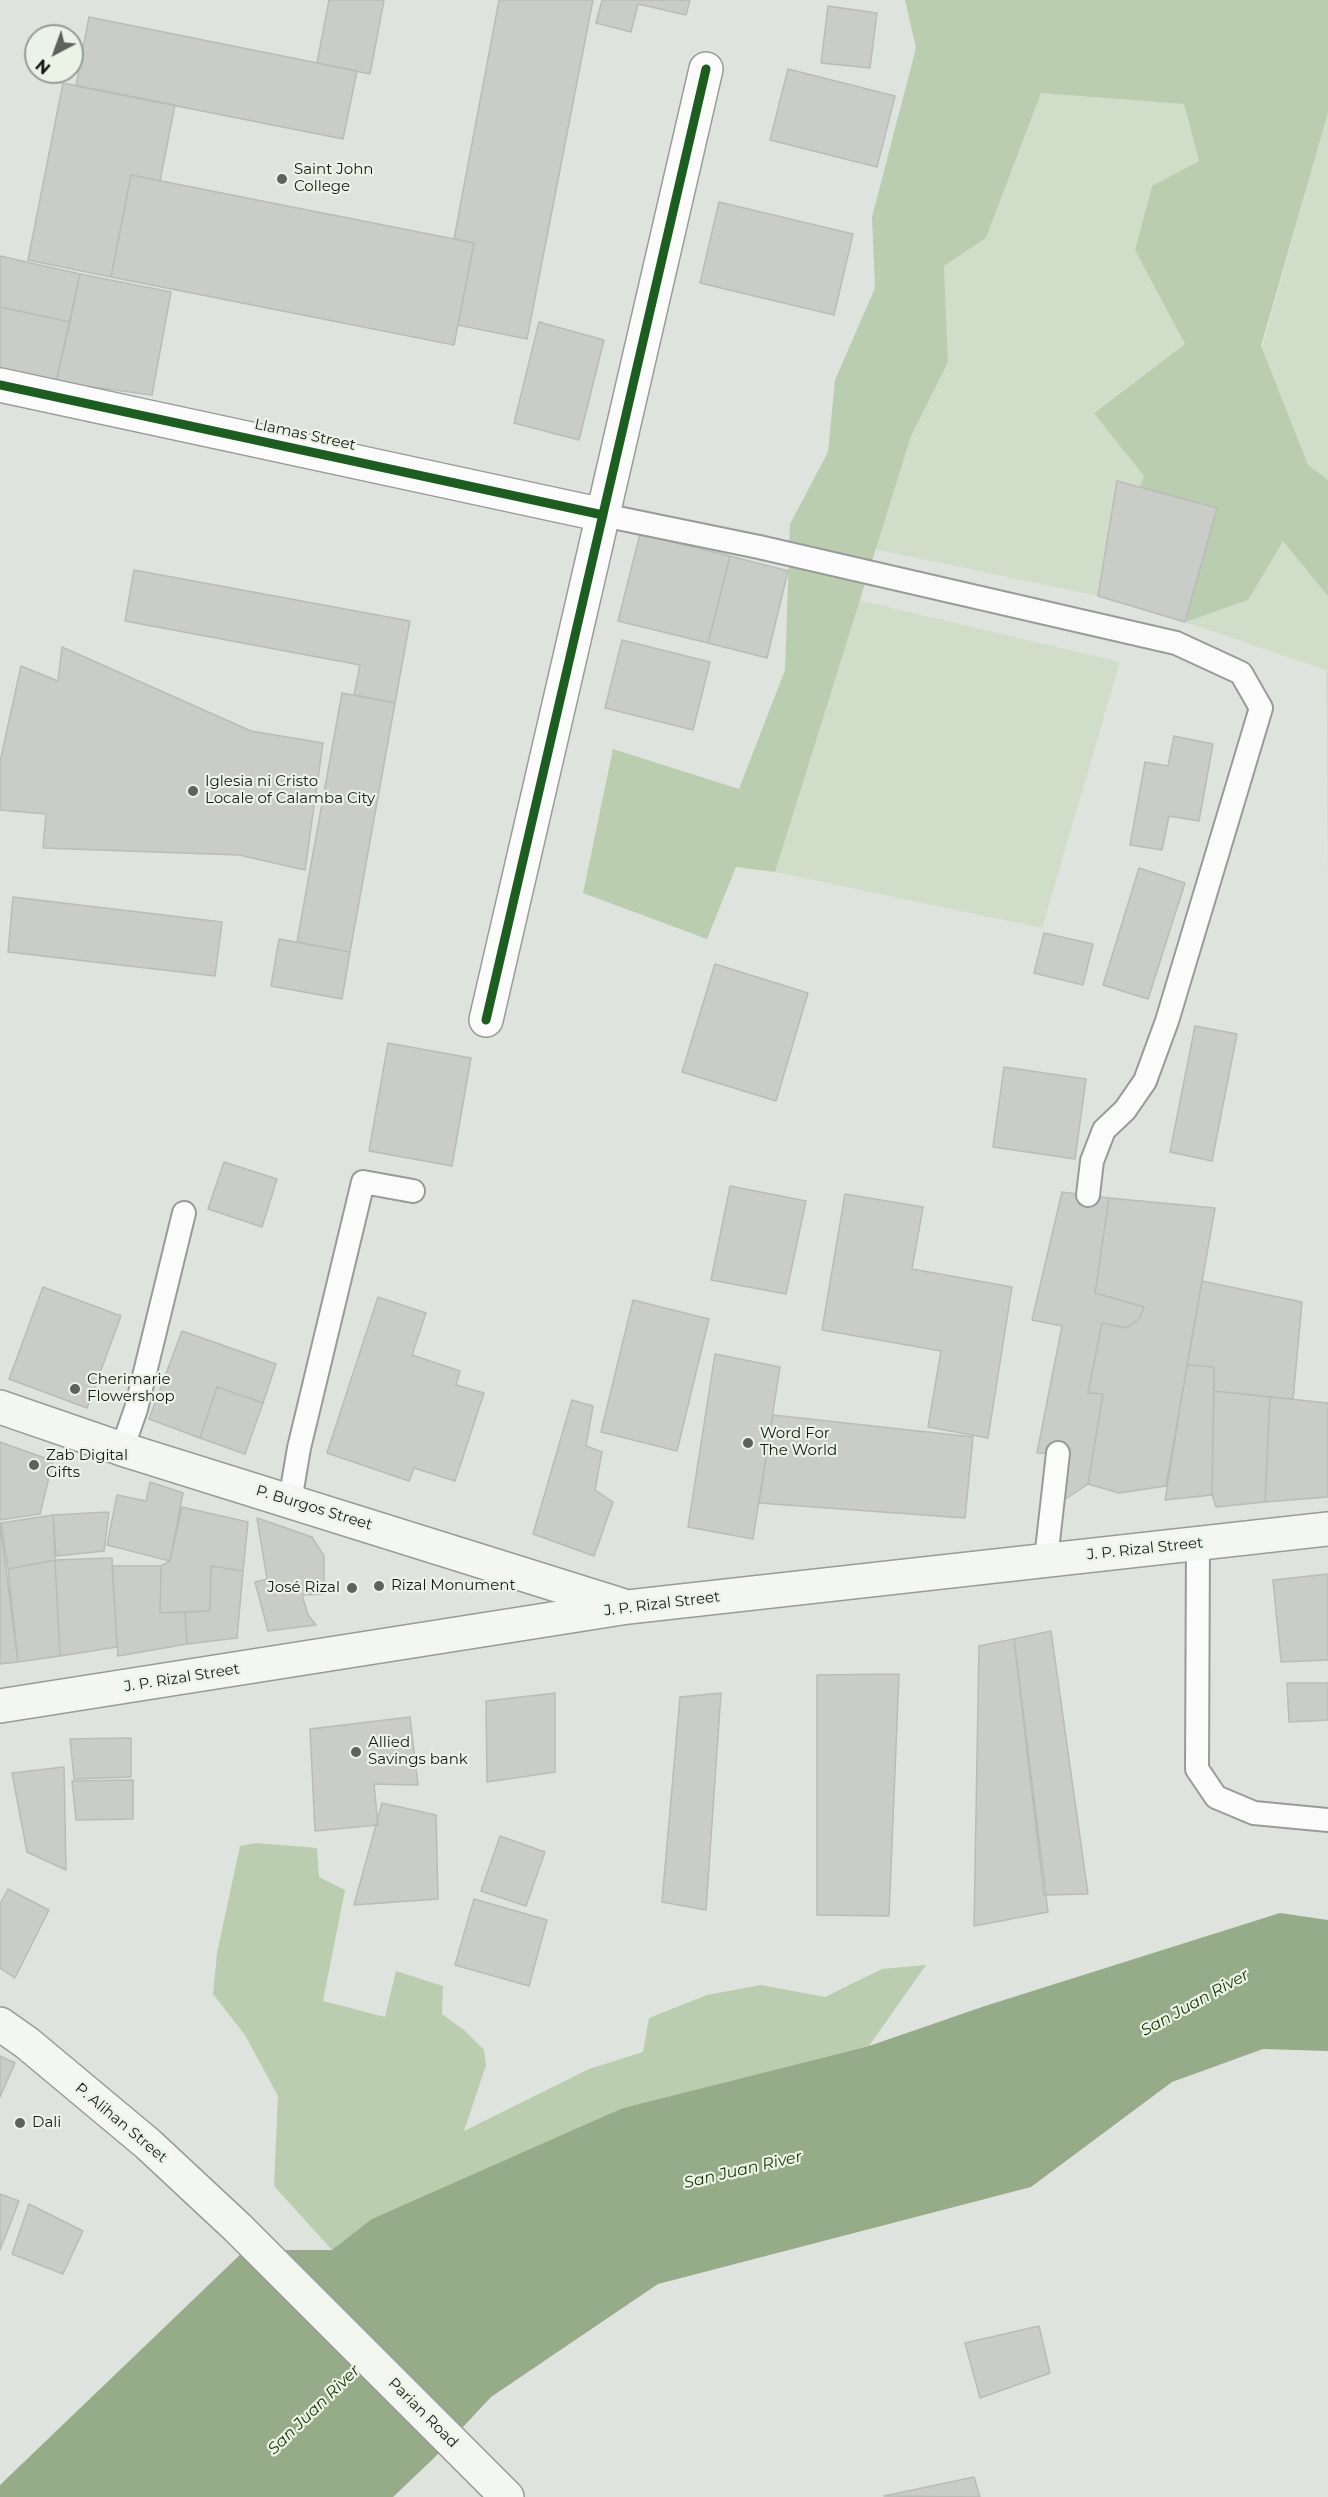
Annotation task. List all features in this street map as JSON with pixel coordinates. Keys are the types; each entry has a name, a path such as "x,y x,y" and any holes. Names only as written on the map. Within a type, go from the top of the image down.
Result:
{"main road":[{"name":"P. Burgos Street","path":"0,1407 122,1449 628,1607"},
{"name":"J. P. Rizal Street","path":"0,1706 628,1607 1328,1529"},
{"name":"P. Alihan Street","path":"0,2024 27,2043 148,2144 238,2228"},
{"name":"Parian Road","path":"238,2228 507,2497"}],"street":[{"path":"486,1020 706,69"},
{"name":"Llamas Street","path":"0,385 603,515"}],"lane":[{"path":"603,515 769,549 1176,643 1241,673 1261,708 1167,1021 1145,1081 1125,1110 1104,1130 1092,1161 1088,1195"},
{"path":"290,1501 299,1448 363,1182 413,1191"},
{"path":"122,1449 136,1409 184,1213"},
{"path":"1047,1559 1058,1453"},
{"path":"1198,1543 1197,1769 1216,1797 1254,1813 1328,1820"}],"shaded area":[{"path":"905,0 1328,0 1328,113 1261,346 1308,465 1328,480 1328,596 1283,541 1248,600 1185,622 1116,541 1144,476 1094,413 1185,344 1135,250 1152,186 1199,161 1184,104 1041,93 986,238 944,266 948,362 911,436 775,872 736,867 707,939 583,893 613,749 739,789 785,670 790,524 828,452 835,380 875,288 872,217 916,48"},
{"path":"1041,93 1184,104 1199,161 1152,186 1135,250 1185,344 1094,412 1144,476 1139,487 1118,482 1098,596 874,549 911,436 948,362 944,266 986,238"},
{"path":"1328,113 1328,883 1326,670 1185,622"},
{"path":"858,600 1120,662 1042,928 775,872"},
{"path":"256,1843 317,1848 319,1877 345,1890 323,2001 385,2017 396,1971 443,1986 442,2014 464,2030 484,2050 486,2065 464,2131 589,2069 643,2052 649,2018 707,1995 761,1985 825,1997 882,1969 926,1965 869,2046 623,2108 332,2250 274,2186 278,2096 245,2035 213,1994 217,1953 240,1846"}],"water":[{"name":"San Juan River","path":"1280,1913 1328,1920 1328,2051 1263,2049 1172,2082 1031,2187 658,2284 491,2397 434,2458 393,2497 0,2497 0,2485 245,2250 332,2250 372,2219 623,2108 869,2046 985,2006"}],"building":[{"path":"329,0 384,0 370,74 317,63"},
{"path":"499,0 593,0 527,339 458,325 474,243 454,239"},
{"path":"602,0 690,0 686,15 638,4 631,32 596,23"},
{"path":"828,6 877,13 870,68 821,63"},
{"path":"89,17 357,71 343,139 76,86 76,84 84,84 84,44"},
{"path":"788,69 895,96 877,167 770,140"},
{"path":"63,84 175,105 160,181 131,175 111,277 28,260"},
{"path":"131,175 474,243 454,345 111,277"},
{"path":"719,202 853,234 834,315 700,283"},
{"path":"0,256 80,274 70,322 0,307"},
{"path":"80,274 171,292 152,395 56,382"},
{"path":"0,307 70,322 56,382 0,371"},
{"path":"539,322 604,340 579,440 514,423"},
{"path":"1117,481 1217,508 1185,622 1098,596"},
{"path":"640,534 730,556 708,643 618,621"},
{"path":"730,556 788,571 767,658 708,643"},
{"path":"134,570 410,621 395,703 354,695 360,665 125,621"},
{"path":"622,640 710,662 693,730 605,708"},
{"path":"62,647 251,731 323,743 305,870 239,855 43,848 46,814 0,810 0,762 21,666 58,681"},
{"path":"342,693 395,703 350,952 297,942"},
{"path":"1174,736 1213,744 1199,821 1169,816 1162,850 1130,845 1145,762 1168,766"},
{"path":"1139,868 1185,883 1148,999 1103,985"},
{"path":"13,897 222,922 215,976 8,952"},
{"path":"1044,933 1093,944 1083,985 1034,973"},
{"path":"279,939 350,952 342,999 271,986"},
{"path":"715,964 808,993 776,1101 682,1072"},
{"path":"1195,1026 1237,1034 1212,1161 1170,1152"},
{"path":"388,1043 471,1058 452,1166 369,1151"},
{"path":"1004,1067 1086,1079 1075,1159 993,1147"},
{"path":"224,1162 277,1179 262,1227 208,1209"},
{"path":"730,1186 806,1201 786,1294 711,1280"},
{"path":"1062,1192 1109,1198 1095,1293 1144,1307 1140,1318 1127,1328 1102,1323 1088,1393 1103,1394 1088,1484 1058,1504 1061,1453 1037,1453 1062,1326 1032,1320"},
{"path":"845,1194 923,1207 912,1269 1012,1287 988,1438 928,1427 941,1351 822,1330"},
{"path":"1109,1198 1215,1208 1166,1486 1119,1493 1088,1484 1103,1394 1088,1393 1102,1323 1127,1328 1140,1318 1144,1307 1095,1293"},
{"path":"1202,1281 1302,1302 1293,1399 1214,1391 1214,1367 1187,1365"},
{"path":"43,1287 121,1316 87,1408 9,1379"},
{"path":"378,1297 426,1313 412,1355 460,1371 456,1385 484,1393 455,1481 414,1468 409,1481 327,1453"},
{"path":"633,1300 709,1319 677,1451 601,1432"},
{"path":"182,1331 276,1364 263,1403 217,1387 200,1438 149,1419"},
{"path":"715,1354 780,1367 753,1539 688,1527"},
{"path":"1187,1365 1214,1367 1212,1495 1165,1500"},
{"path":"217,1387 263,1403 245,1454 200,1438"},
{"path":"1214,1391 1270,1397 1265,1502 1216,1507 1212,1495"},
{"path":"1270,1397 1328,1403 1328,1497 1265,1502"},
{"path":"572,1400 593,1406 586,1446 602,1452 595,1490 613,1502 594,1556 533,1534"},
{"path":"773,1415 973,1437 965,1518 759,1503"},
{"path":"0,1442 53,1461 40,1514 0,1520"},
{"path":"150,1482 183,1493 170,1561 107,1545 117,1495 146,1501"},
{"path":"182,1507 248,1522 243,1571 211,1566 210,1611 160,1613 161,1566 170,1561"},
{"path":"109,1512 104,1551 56,1556 53,1515"},
{"path":"53,1515 55,1560 8,1569 1,1523"},
{"path":"257,1518 312,1537 324,1556 324,1594 302,1595 308,1615 316,1625 268,1631 255,1582 267,1579"},
{"path":"0,1523 18,1662 0,1664"},
{"path":"112,1558 117,1647 60,1656 55,1560"},
{"path":"55,1560 60,1656 18,1662 8,1569"},
{"path":"112,1566 161,1566 160,1613 185,1612 187,1644 118,1656"},
{"path":"211,1566 243,1571 237,1638 187,1644 185,1612 210,1611"},
{"path":"1328,1574 1328,1660 1281,1662 1273,1580"},
{"path":"1051,1631 1088,1894 1044,1895 1014,1639"},
{"path":"1014,1639 1048,1912 974,1926 979,1646"},
{"path":"899,1674 889,1916 817,1915 817,1675"},
{"path":"1287,1683 1328,1683 1328,1720 1289,1722"},
{"path":"555,1693 555,1772 487,1782 486,1701"},
{"path":"721,1693 706,1910 662,1902 680,1697"},
{"path":"410,1717 418,1785 374,1784 378,1825 315,1831 310,1729"},
{"path":"131,1738 131,1777 74,1779 70,1739"},
{"path":"64,1767 66,1870 27,1852 12,1773"},
{"path":"133,1780 133,1819 76,1820 72,1781"},
{"path":"382,1803 436,1815 438,1899 354,1905"},
{"path":"500,1836 545,1852 526,1906 481,1891"},
{"path":"8,1889 49,1910 15,1978 0,1968 0,1904"},
{"path":"474,1899 547,1920 529,1986 455,1965"},
{"path":"0,2056 15,2063 0,2097"},
{"path":"0,2194 19,2201 0,2250"},
{"path":"29,2204 83,2231 63,2274 12,2254"},
{"path":"1039,2326 1050,2373 980,2398 965,2343"},
{"path":"974,2477 980,2497 884,2496"}],"cycle path":[{"path":"486,1020 706,69"},
{"path":"0,385 603,515"}],"place":[{"name":"Saint John College","path":"282,179"},
{"name":"Iglesia ni Cristo Locale of Calamba City","path":"193,791"},
{"name":"Cherimarie Flowershop","path":"75,1389"},
{"name":"Word For The World","path":"748,1443"},
{"name":"Zab Digital Gifts","path":"34,1465"},
{"name":"Rizal Monument","path":"379,1586"},
{"name":"José Rizal","path":"352,1588"},
{"name":"Allied Savings bank","path":"356,1752"},
{"name":"Dali","path":"20,2123"}]}
